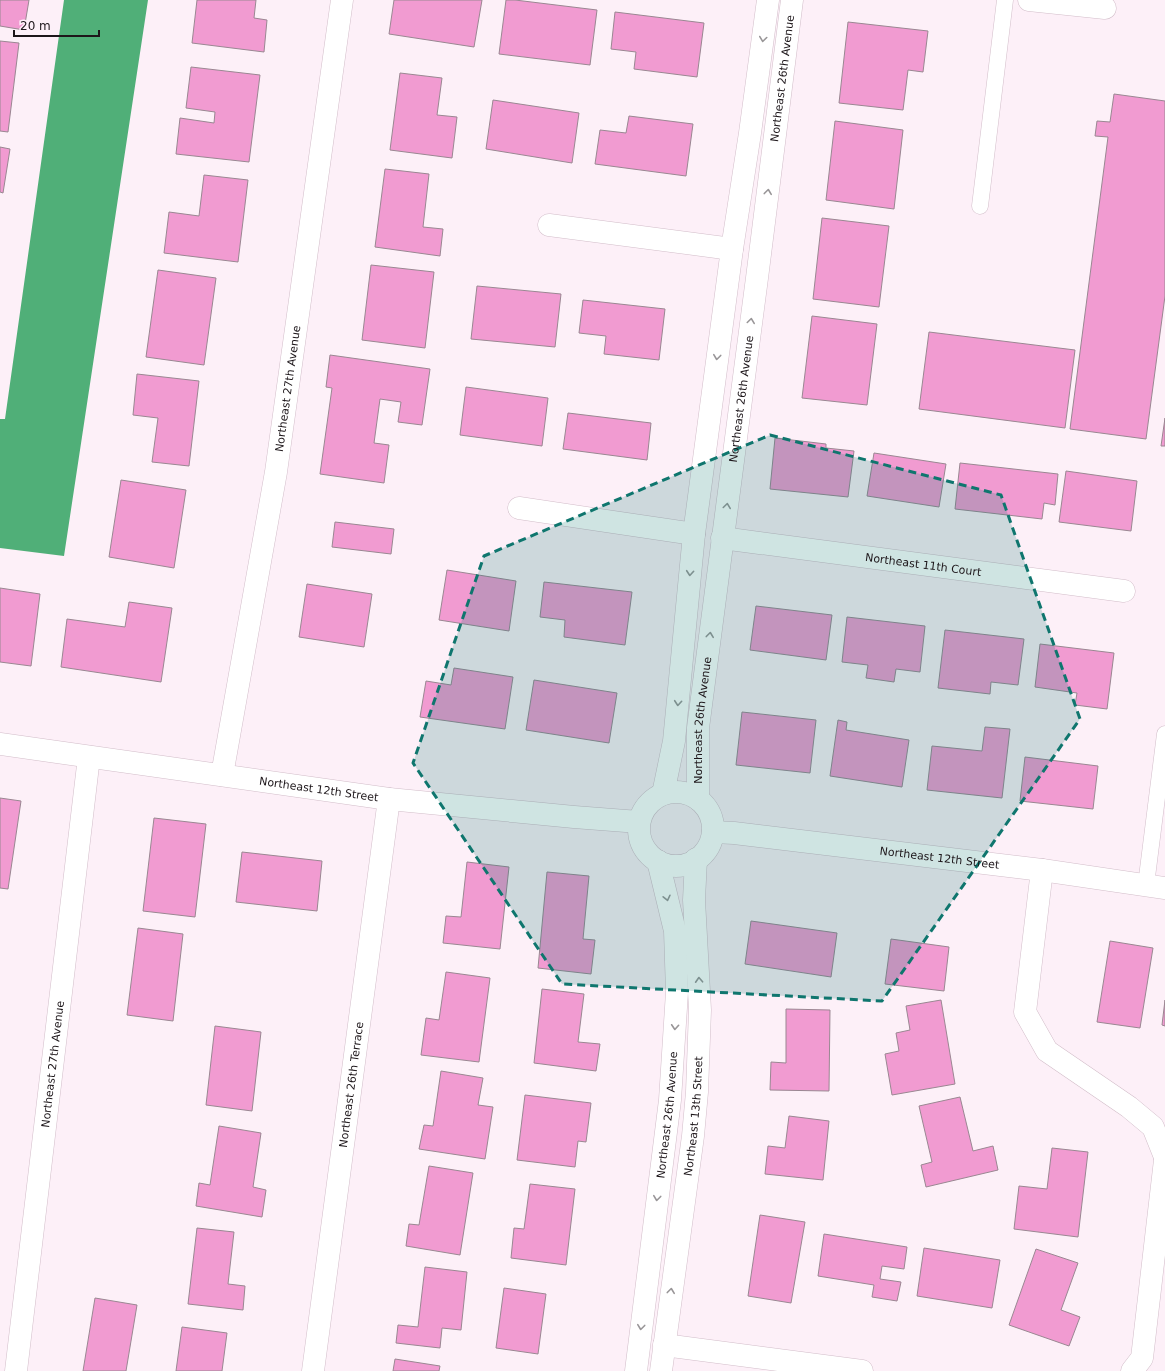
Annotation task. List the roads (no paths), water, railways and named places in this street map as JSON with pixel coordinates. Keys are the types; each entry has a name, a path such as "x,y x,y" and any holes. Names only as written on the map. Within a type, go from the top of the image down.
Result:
{"street":[{"name":"Northeast 27th Avenue","path":"222,776 276,472 342,0"},
{"path":"663,794 674,741 694,534 732,249 750,133 768,0"},
{"name":"Northeast 26th Avenue","path":"698,799 698,728 792,0"},
{"path":"1029,0 1105,8"},
{"path":"549,225 732,249"},
{"path":"518,508 694,534"},
{"name":"Northeast 11th Court","path":"722,538 1124,590"},
{"name":"Northeast 12th Street","path":"0,744 390,799 639,822"},
{"name":"Northeast 27th Avenue","path":"16,1371 88,757"},
{"path":"675,792 687,794 698,799 706,808 712,819 713,832 709,845 701,856 690,863 676,866 664,864 652,857 644,848 639,836 639,822 644,810 652,800 663,794 675,792"},
{"name":"Northeast 26th Terrace","path":"313,1371 390,799"},
{"name":"Northeast 12th Street","path":"713,832 734,833 1042,870 1156,886"},
{"name":"Northeast 13th Street","path":"661,1371 693,1136 697,1092 700,1010 694,900 696,859"},
{"name":"Northeast 26th Avenue","path":"636,1371 670,1100 677,992 675,931 658,860"},
{"path":"1042,870 1025,1012 1047,1051 1129,1106 1153,1127 1165,1158 1142,1358 1132,1371"},
{"path":"664,1345 862,1371"}],"lane":[{"path":"980,206 1005,0"},
{"path":"1156,886 1165,734"}]}
